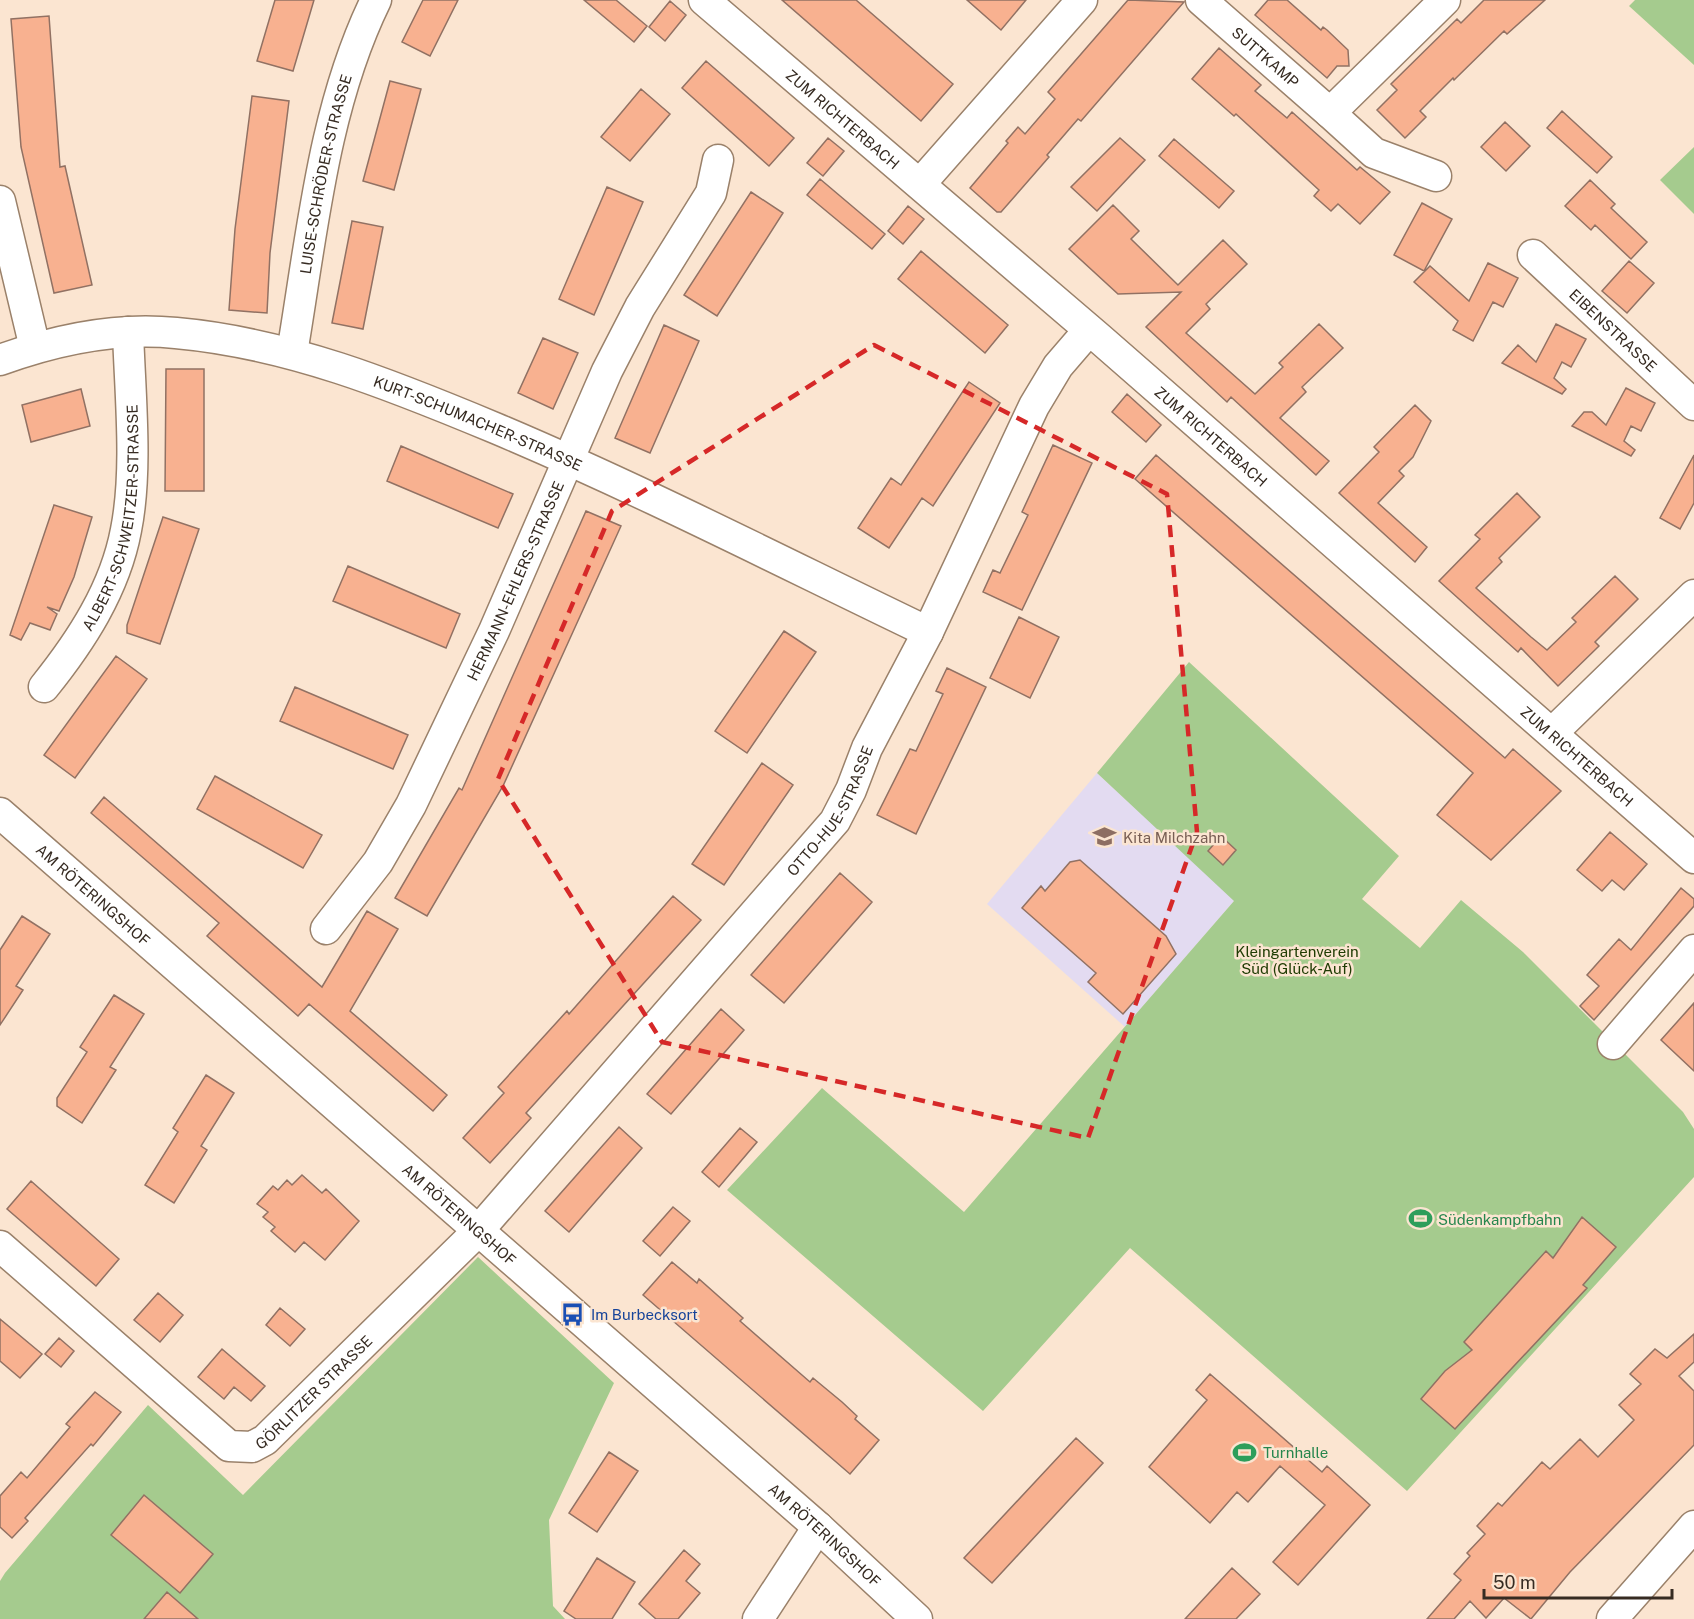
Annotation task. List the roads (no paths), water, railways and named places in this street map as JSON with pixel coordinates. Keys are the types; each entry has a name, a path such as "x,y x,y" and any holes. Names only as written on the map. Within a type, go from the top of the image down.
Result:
{"street":[{"name":"LUISE-SCHRÖDER-STRASSE","path":"292,353 322,176 340,98 364,24 376,0"},
{"path":"920,184 1082,0"},
{"name":"SUTTKAMP","path":"1201,0 1374,153 1436,176"},
{"path":"1330,112 1445,0"},
{"name":"ZUM RICHTERBACH","path":"724,6 920,184 1694,858"},
{"name":"HERMANN-EHLERS-STRASSE","path":"326,929 378,862 411,806 494,631 608,371 640,307 711,193 718,160"},
{"path":"0,201 35,348"},
{"name":"EIBENSTRASSE","path":"1533,255 1694,405"},
{"name":"OTTO-HUE-STRASSE","path":"478,1231 835,821 851,790 867,748 928,632 1034,406 1058,366 1089,330"},
{"name":"KURT-SCHUMACHER-STRASSE","path":"0,360 35,348 81,338 128,332 174,332 292,353 404,390 568,459 928,632"},
{"name":"ALBERT-SCHWEITZER-STRASSE","path":"44,687 86,630 118,563 126,529 131,441 128,332"},
{"path":"1552,733 1694,595"},
{"name":"AM RÖTERINGSHOF","path":"0,813 818,1527 917,1619"},
{"path":"1612,1044 1694,950"},
{"name":"GÖRLITZER STRASSE","path":"0,1246 229,1446 244,1449 265,1440 478,1231"},
{"path":"1612,1619 1694,1526"},
{"path":"758,1619 818,1527"}],"place":[{"name":"Kita Milchzahn","path":"1105,837"},
{"name":"Südenkampfbahn","path":"1420,1219"},
{"name":"Im Burbecksort","path":"573,1314"},
{"name":"Turnhalle","path":"1245,1452"}],"park label":[{"name":"Kleingartenverein Süd (Glück-Auf)","path":"1297,960"}]}
